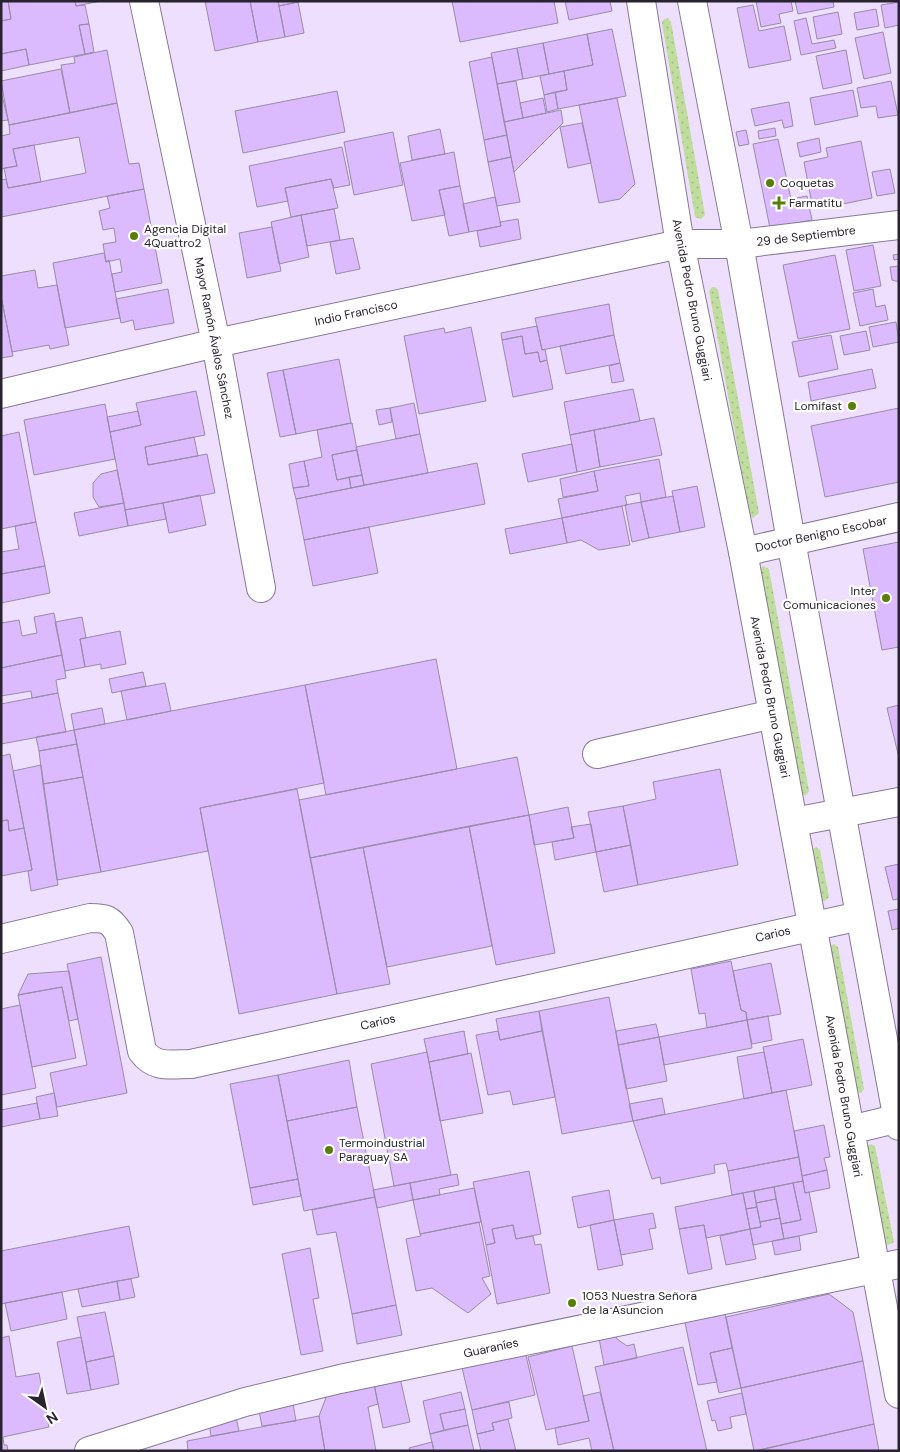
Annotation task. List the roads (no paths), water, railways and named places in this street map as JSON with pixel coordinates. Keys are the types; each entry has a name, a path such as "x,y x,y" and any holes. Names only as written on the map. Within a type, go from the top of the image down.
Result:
{"street":[{"name":"Mayor Ramón Ávalos Sánchez","path":"144,1 216,343 261,588"},
{"name":"Avenida Pedro Bruno Guggiari","path":"641,1 680,244 743,552 850,1130 887,1267 899,1394"},
{"path":"692,1 739,244 791,541 898,1121 850,1130"},
{"name":"29 de Septiembre","path":"712,244 739,244 899,225"},
{"name":"Indio Francisco","path":"1,394 216,343 680,244 712,244"},
{"name":"Doctor Benigno Escobar","path":"743,552 899,517"},
{"path":"597,754 773,714"},
{"path":"794,822 899,802"},
{"name":"Carios","path":"1,939 90,918 103,918 112,923 119,933 142,1051 148,1060 159,1064 191,1064 812,925 860,916"},
{"name":"Guaraníes","path":"89,1451 245,1402 340,1378 887,1267"}],"place":[{"name":"Coquetas","path":"770,183"},
{"name":"Farmatitu","path":"779,203"},
{"name":"Agencia Digital 4Quattro2","path":"134,236"},
{"name":"Lomifast","path":"852,406"},
{"name":"Inter Comunicaciones","path":"886,598"},
{"name":"Termoindustrial Paraguay SA","path":"329,1150"},
{"name":"1053 Nuestra Señora de la Asuncion","path":"572,1303"}]}
